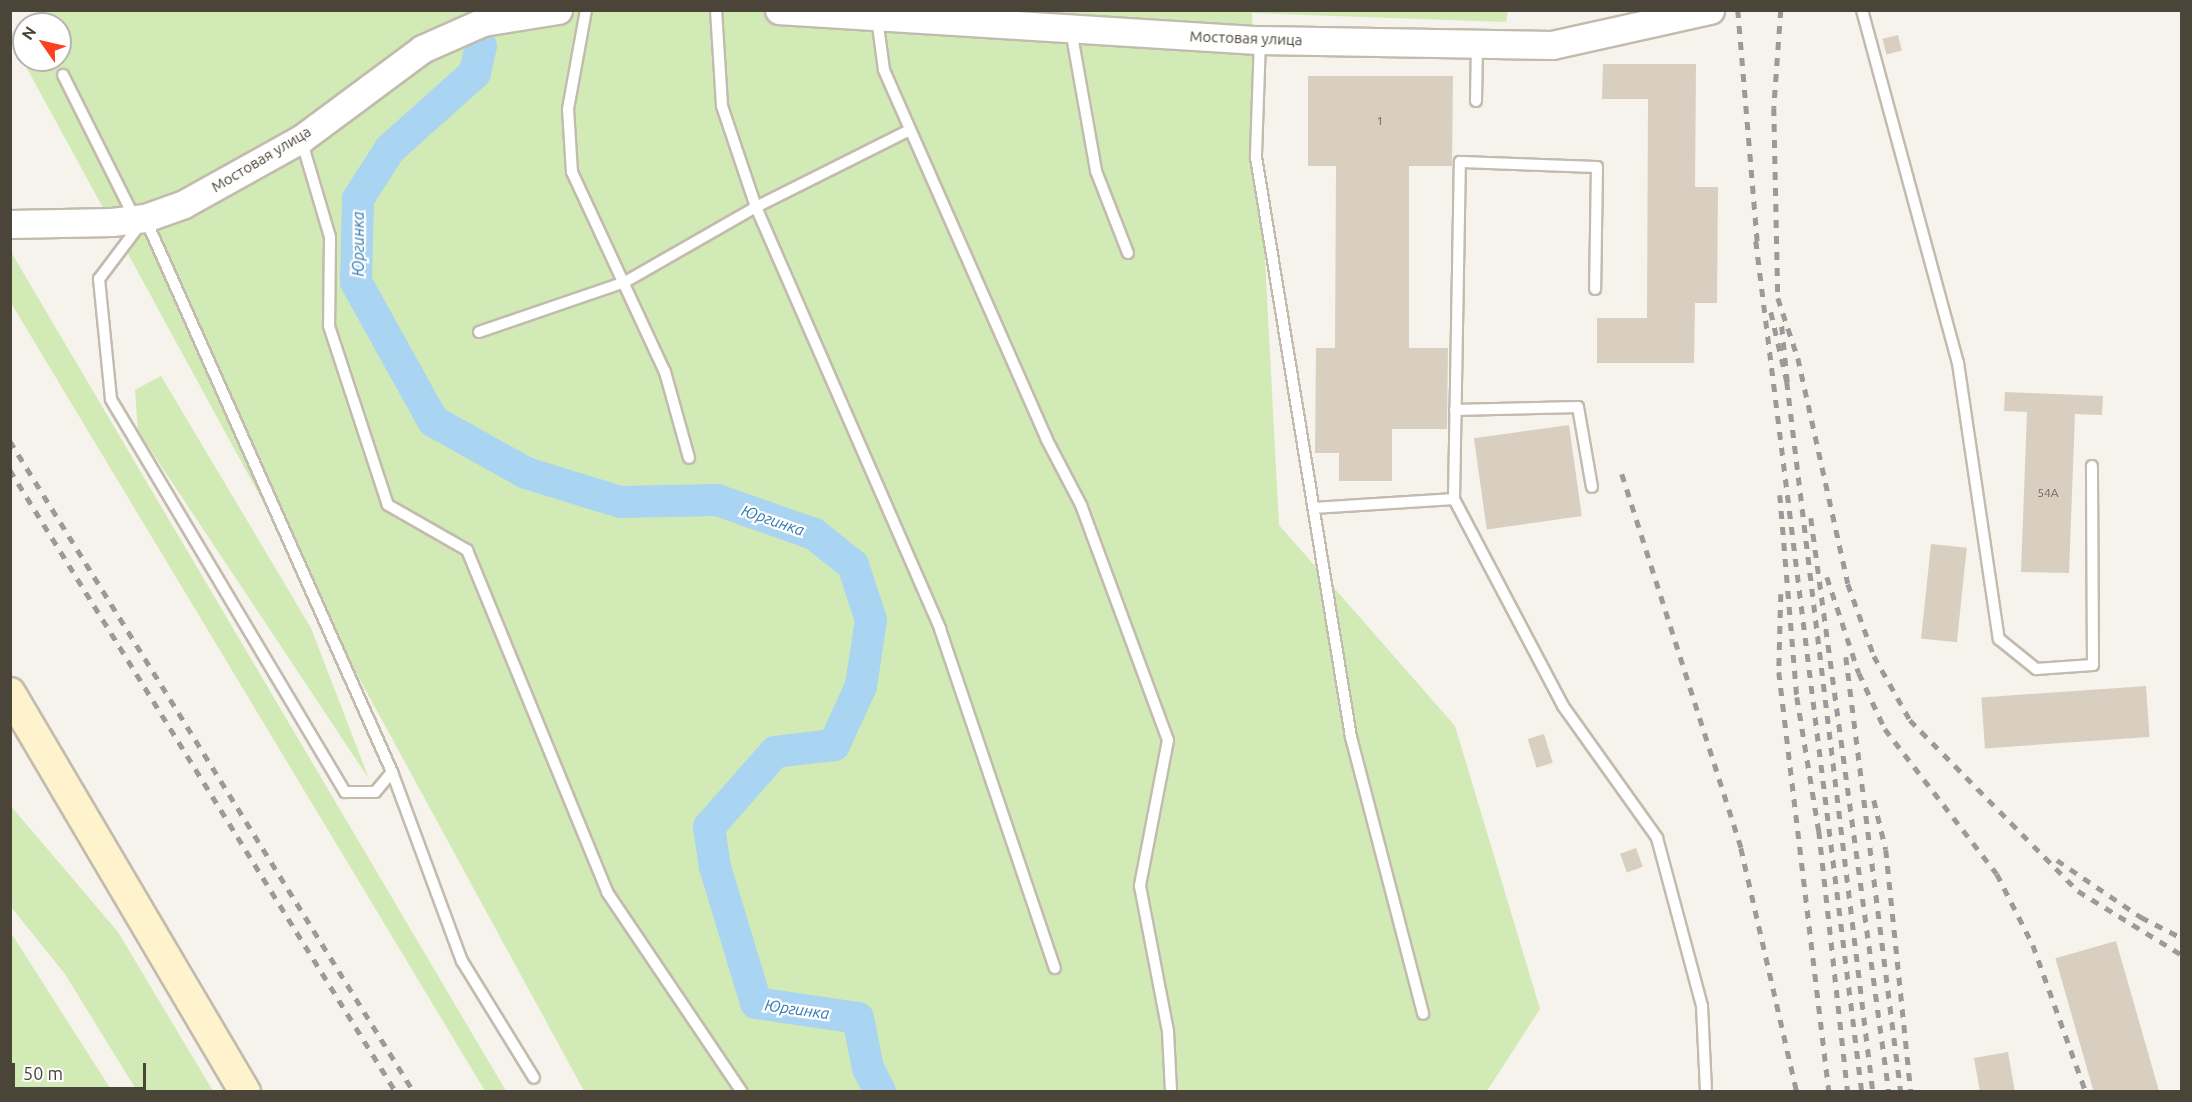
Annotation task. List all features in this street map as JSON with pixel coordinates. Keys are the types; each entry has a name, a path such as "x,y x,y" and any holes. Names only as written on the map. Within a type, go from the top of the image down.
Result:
{"main road":[{"path":"10,693 245,1092"}],"street":[{"name":"Мостовая улица","path":"10,224 140,218 184,204 301,139 422,49 478,16 558,10"},
{"name":"Мостовая улица","path":"779,10 877,18 1260,40 1477,45 1552,45 1651,18 1710,10"}],"lane":[{"path":"586,10 568,109 572,172 665,372 689,458"},
{"path":"716,10 722,106 756,207 940,629 1055,968"},
{"path":"1862,10 1958,363 1999,639 2036,669 2093,665 2092,466"},
{"path":"877,18 884,70 1046,438 1081,505 1168,740 1140,886 1168,1032 1171,1092"},
{"path":"1071,29 1096,171 1128,253"},
{"path":"1260,40 1256,157 1351,737 1423,1014"},
{"path":"1476,101 1477,45"},
{"path":"63,75 140,218 393,772 462,961 534,1078"},
{"path":"479,332 625,282 756,207 910,130"},
{"path":"301,139 330,237 329,326 388,505 467,550 607,892 742,1092"},
{"path":"1595,289 1597,167 1460,162 1454,499 1563,706 1657,838 1702,1006 1705,1091"},
{"path":"140,218 99,279 111,399 345,792 375,792 393,772"},
{"path":"1455,410 1578,407 1592,487"},
{"path":"1314,508 1454,499"}],"green space":[{"path":"1508,11 1506,22 1252,13 1279,525 1455,726 1540,1009 1487,1091 584,1091 29,72 72,72 72,12 50,12"},
{"path":"11,252 506,1091 485,1091 11,303"},
{"path":"161,376 311,628 369,779 138,431 135,390"},
{"path":"10,805 118,932 213,1091 137,1091 65,974 11,907"},
{"path":"11,933 112,1091 11,1091"}],"building":[{"path":"1898,35 1902,51 1886,54 1882,39"},
{"path":"1603,64 1696,64 1695,187 1718,187 1717,303 1695,303 1694,363 1597,363 1597,318 1647,318 1648,99 1602,99"},
{"path":"1308,76 1453,76 1452,166 1409,166 1409,348 1448,348 1447,429 1392,429 1392,481 1339,481 1339,453 1315,453 1316,348 1335,348 1336,166 1308,166"},
{"path":"2005,392 2103,396 2102,415 2075,414 2069,573 2021,572 2027,412 2004,411"},
{"path":"1569,425 1582,516 1487,529 1474,438"},
{"path":"1931,544 1967,548 1957,642 1921,638"},
{"path":"2146,686 2150,737 1985,748 1981,698"},
{"path":"1544,734 1553,763 1537,768 1528,739"},
{"path":"1636,848 1643,867 1627,873 1620,854"},
{"path":"2116,941 2159,1092 2094,1092 2055,958"},
{"path":"2008,1052 2015,1092 1980,1092 1974,1058"}],"waterway":[{"name":"Юргинка","path":"481,46 475,73 390,149 358,199 356,282 433,421 526,473 620,502 717,500 814,534 853,565 871,620 861,686 834,745 775,752 709,827 715,867 756,1003 858,1018 868,1068 880,1092"}],"railway":[{"path":"1738,10 1758,247"},
{"path":"1781,10 1774,108 1778,298 1798,358 1848,584 1874,656 1910,720 2078,891 2182,955"},
{"path":"1756,241 1862,1092"},
{"path":"1771,312 1787,382 1781,322"},
{"path":"1787,382 1873,1092"},
{"path":"10,441 414,1092"},
{"path":"10,470 396,1092"},
{"path":"1622,474 1741,848 1797,1092"},
{"path":"1780,495 1797,697 1819,831 1848,1092"},
{"path":"1811,518 1889,1092"},
{"path":"1827,577 1859,673 1885,729 1997,874 2033,945 2086,1092"},
{"path":"1781,594 1779,672 1829,1092"},
{"path":"1846,657 1901,1092"},
{"path":"1874,800 1886,850 1911,1092"},
{"path":"2057,860 2141,917 2182,938"}]}
